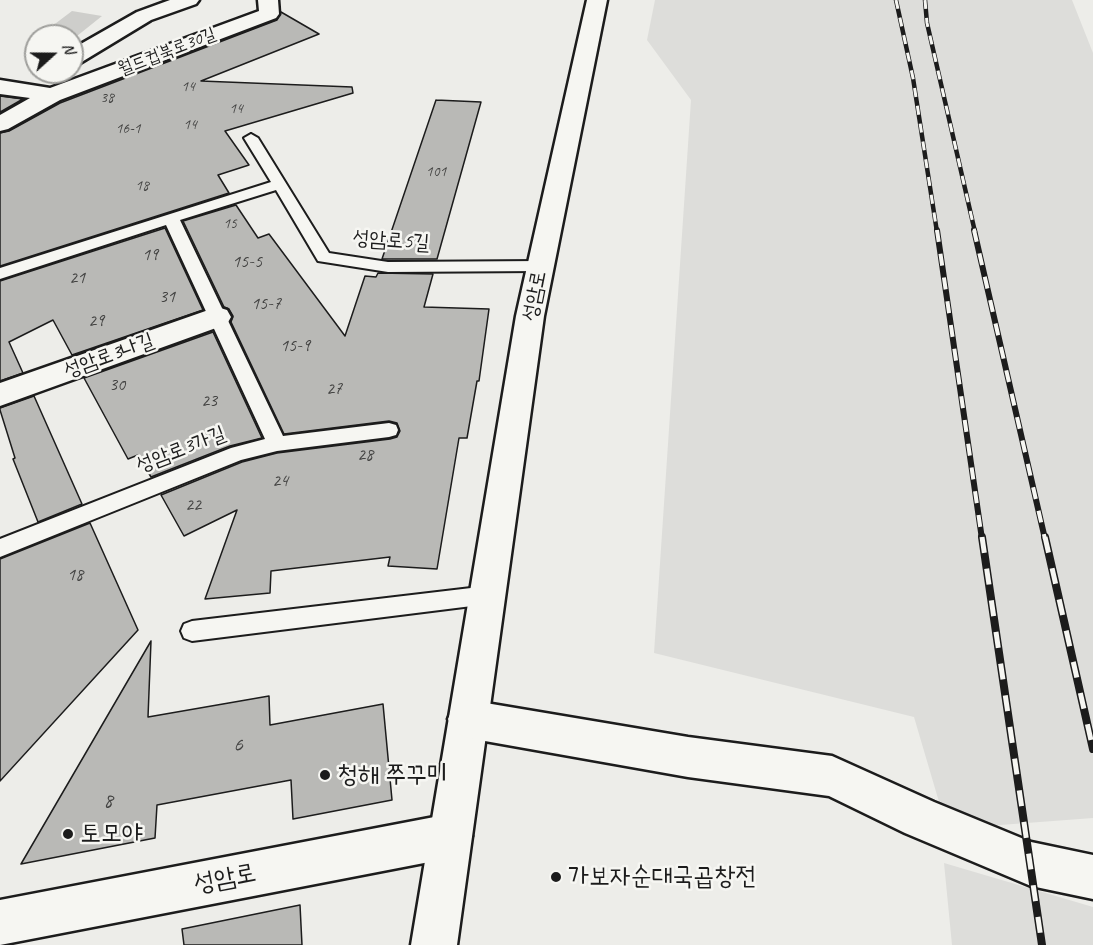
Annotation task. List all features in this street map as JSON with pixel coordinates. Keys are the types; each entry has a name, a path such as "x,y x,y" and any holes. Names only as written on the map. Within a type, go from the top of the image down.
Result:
{"main road":[{"path":"84,51 144,16 189,0"},
{"name":"월드컵북로30길","path":"0,124 52,95 268,14 268,0"},
{"name":"성암로","path":"434,945 530,316 597,0"},
{"path":"10,88 24,82"},
{"name":"월드컵북로30길","path":"10,88 52,95"},
{"name":"성암로3나길","path":"0,395 217,317"},
{"path":"468,719 688,758 832,776 920,818 1031,864 1093,877"},
{"name":"성암로","path":"0,923 450,836"}],"lane":[{"name":"성암로5길","path":"251,138 324,257 388,267 540,267"},
{"path":"0,274 280,184"},
{"path":"171,218 277,444"},
{"name":"성암로3가길","path":"0,548 238,453 277,444 389,430"},
{"path":"192,632 488,595"}],"shaded area":[{"path":"655,0 1072,0 1093,53 1093,818 947,829 914,717 654,653 691,100 647,40"},
{"path":"72,11 102,16 84,30 84,24 55,24"},
{"path":"944,863 1093,907 1093,945 952,945"}],"building":[{"path":"281,12 319,34 201,81 352,87 353,93 225,131 249,165 218,175 229,193 0,266 0,133 9,131 60,103 277,20"},
{"path":"0,96 23,99 0,112"},
{"path":"436,100 481,102 437,259 382,259"},
{"path":"236,205 258,238 269,234 345,336 365,276 376,277 378,273 433,274 424,307 489,309 479,381 477,381 467,438 459,438 437,569 388,566 390,557 271,571 270,593 205,599 237,510 184,536 161,495 242,462 277,453 390,439 397,437 400,431 397,423 389,421 284,434 231,322 233,316 229,309 224,307 183,221"},
{"path":"165,228 203,310 72,355 53,320 9,342 23,373 0,381 0,281"},
{"path":"213,332 262,438 230,446 151,477 138,455 128,459 84,378"},
{"path":"34,396 82,504 38,522 13,459 15,458 0,410 0,408"},
{"path":"90,523 138,630 0,781 0,559"},
{"path":"151,641 148,717 269,696 270,725 383,704 392,800 293,819 291,780 157,805 155,838 21,864"},
{"path":"300,905 302,945 184,945 182,929"}],"railway":[{"path":"896,0 913,78 937,232"},
{"path":"925,0 927,23 975,232"},
{"path":"937,230 982,539"},
{"path":"974,230 1045,539"},
{"path":"982,537 1042,945"},
{"path":"1045,537 1093,749"}],"place":[{"name":"청해 쭈꾸미","path":"325,775"},
{"name":"토모야","path":"68,834"},
{"name":"가보자순대국곱창전","path":"556,877"}]}
